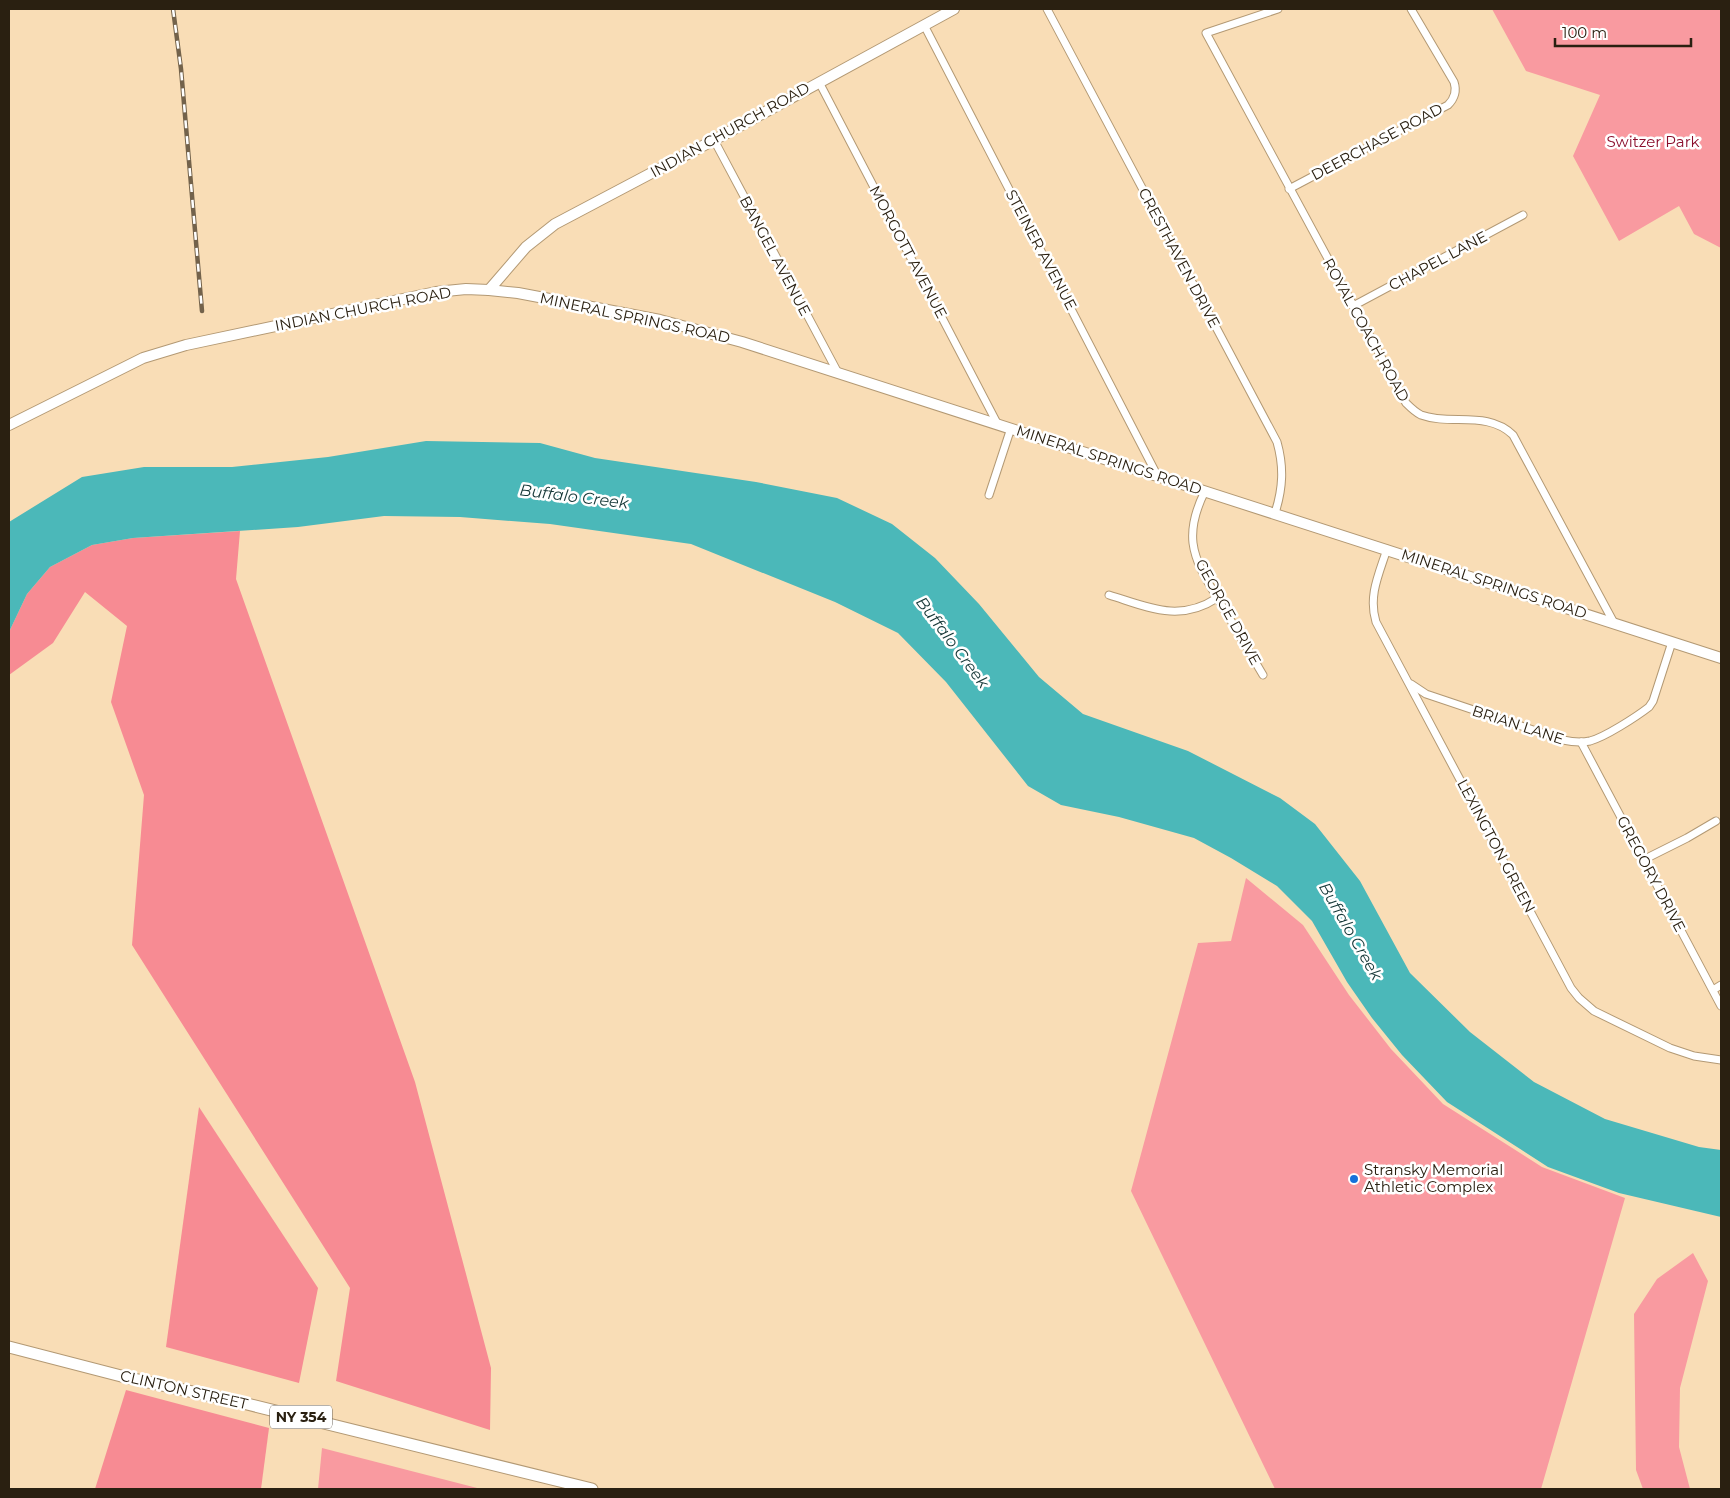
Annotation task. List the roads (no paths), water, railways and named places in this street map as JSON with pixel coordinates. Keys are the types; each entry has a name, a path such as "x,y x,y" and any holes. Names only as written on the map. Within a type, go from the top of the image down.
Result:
{"main road":[{"name":"CLINTON STREET","path":"9,1347 125,1377 243,1403 592,1489"}],"street":[{"name":"INDIAN CHURCH ROAD","path":"9,425 143,358 186,345 417,295 466,289 489,290 526,247 555,224 954,9"},
{"name":"CRESTHAVEN DRIVE","path":"1047,9 1277,442 1282,462 1282,483 1275,513"},
{"name":"ROYAL COACH ROAD","path":"1278,9 1206,33 1406,403 1412,410 1421,415 1482,420 1495,423 1513,435 1614,623"},
{"name":"DEERCHASE ROAD","path":"1290,189 1448,105 1452,100 1455,95 1454,82 1411,9"},
{"name":"STEINER AVENUE","path":"924,25 1157,475"},
{"name":"MORGOTT AVENUE","path":"819,82 997,423"},
{"name":"BANGEL AVENUE","path":"714,140 837,371"},
{"name":"CHAPEL LANE","path":"1353,306 1523,215"},
{"name":"MINERAL SPRINGS ROAD","path":"489,290 570,303 699,329 837,371 1721,658"},
{"path":"989,495 1011,428"},
{"name":"GEORGE DRIVE","path":"1205,490 1196,511 1193,527 1193,540 1199,565 1263,675"},
{"name":"LEXINGTON GREEN","path":"1387,549 1373,592 1373,612 1376,622 1571,988 1579,998 1594,1010 1670,1048 1694,1056 1721,1060"},
{"path":"1109,595 1171,612 1194,610 1217,598"},
{"name":"BRIAN LANE","path":"1406,678 1426,694 1562,740 1581,742 1600,737 1649,707 1653,701 1672,642"},
{"name":"GREGORY DRIVE","path":"1581,742 1721,1006"},
{"path":"1643,860 1688,838 1716,821"},
{"path":"1712,990 1721,985"}],"water":[{"name":"Buffalo Creek","path":"426,441 540,443 595,458 756,482 837,498 892,524 935,558 979,604 1039,677 1083,714 1188,751 1280,798 1315,824 1360,881 1410,973 1470,1032 1534,1082 1605,1119 1699,1147 1721,1150 1721,1217 1619,1193 1548,1167 1447,1102 1402,1055 1372,1018 1347,982 1312,921 1277,886 1194,838 1119,817 1061,805 1028,786 946,682 898,633 835,602 691,544 550,524 460,517 384,516 298,527 133,538 92,545 50,567 27,594 9,632 9,522 82,477 144,467 232,467 328,457"}],"railway":[{"path":"173,9 181,69 202,311"}],"place":[{"name":"Stransky Memorial Athletic Complex","path":"1354,1179"}],"park label":[{"name":"Switzer Park","path":"1653,142"}]}
